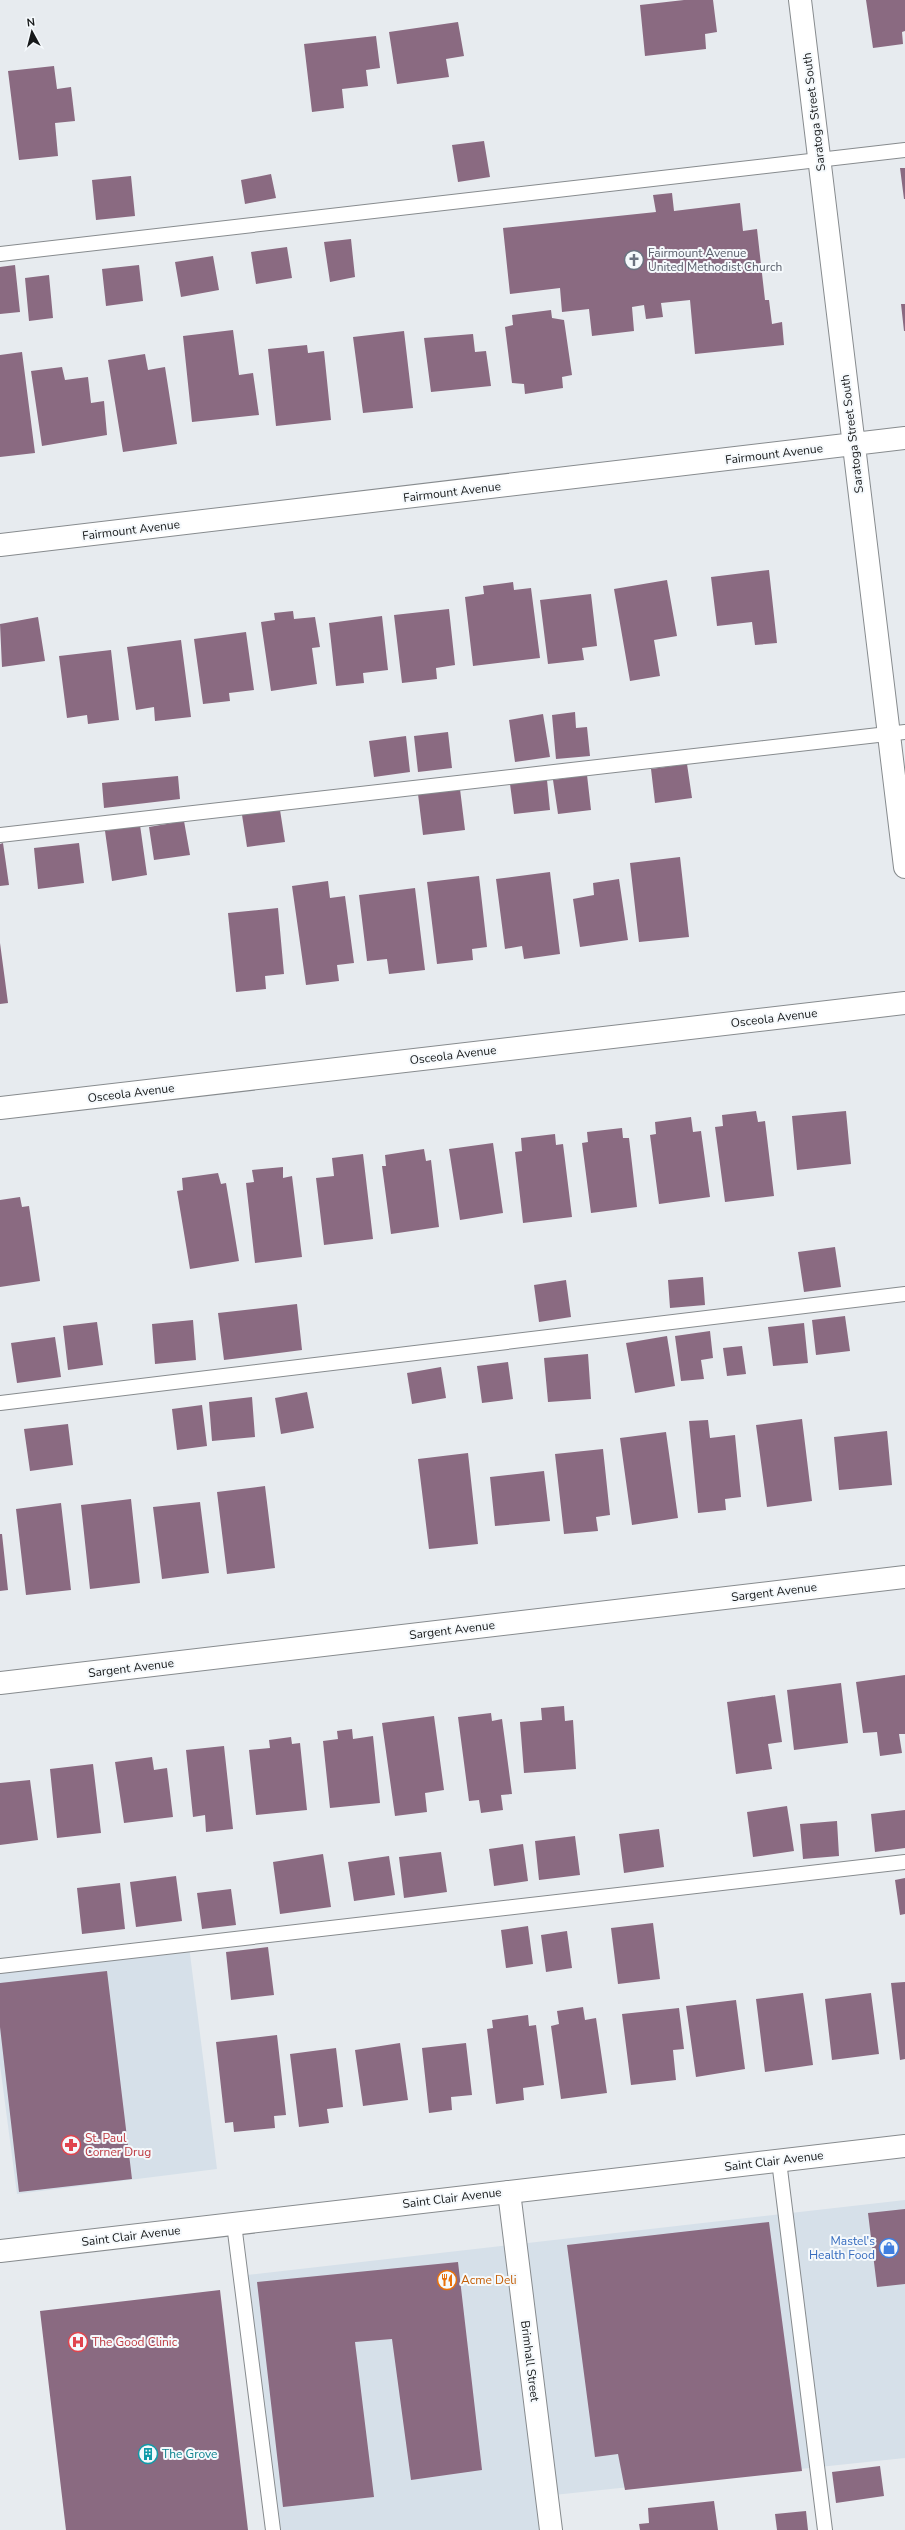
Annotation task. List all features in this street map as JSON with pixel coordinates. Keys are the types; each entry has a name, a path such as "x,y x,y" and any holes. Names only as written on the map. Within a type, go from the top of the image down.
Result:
{"street":[{"name":"Saratoga Street South","path":"800,0 854,444 897,733 905,867"},
{"name":"Fairmount Avenue","path":"0,545 905,438"},
{"name":"Osceola Avenue","path":"0,1108 905,1002"},
{"name":"Sargent Avenue","path":"0,1683 905,1576"},
{"name":"Saint Clair Avenue","path":"0,2251 905,2146"},
{"name":"Brimhall Street","path":"509,2192 551,2530"}],"lane":[{"path":"0,254 905,150"},
{"path":"0,835 897,733"},
{"path":"0,1403 905,1294"},
{"path":"0,1966 905,1862"},
{"path":"779,2161 825,2530"},
{"path":"234,2224 273,2530"}],"shaded area":[{"path":"188,1938 217,2169 17,2194 0,2065 0,1961"},
{"path":"905,2200 905,2458 554,2495 557,2530 279,2530 247,2275"}],"building":[{"path":"684,0 713,0 717,32 705,34 706,49 645,56 640,5"},
{"path":"866,0 905,0 905,31 902,32 903,44 873,48"},
{"path":"458,22 464,56 446,59 449,77 397,84 389,32"},
{"path":"376,36 380,68 366,70 368,86 342,89 344,108 312,112 304,44"},
{"path":"54,66 57,89 71,87 75,121 55,123 58,156 19,160 8,71"},
{"path":"484,141 490,177 458,182 452,145"},
{"path":"900,168 905,168 905,199 904,199"},
{"path":"271,174 276,198 245,204 241,180"},
{"path":"131,176 135,216 96,220 92,180"},
{"name":"Fairmount Avenue United Methodist Church","path":"672,193 674,211 740,203 743,231 757,229 765,300 769,300 772,324 782,322 784,345 695,354 690,300 661,303 663,317 646,319 644,305 632,307 634,331 592,336 589,309 562,312 560,288 510,294 503,228 656,212 653,195"},
{"path":"351,239 355,277 330,282 324,242"},
{"path":"287,247 292,278 256,284 251,252"},
{"path":"213,256 219,290 181,297 175,262"},
{"path":"15,265 20,312 0,314 0,267"},
{"path":"139,265 143,301 106,306 102,269"},
{"path":"49,275 53,318 29,321 25,278"},
{"path":"901,304 905,304 905,331 904,331"},
{"path":"551,310 552,318 564,320 572,375 562,377 563,388 525,394 524,384 512,383 505,327 513,325 512,315"},
{"path":"233,330 239,375 253,373 259,415 192,422 183,336"},
{"path":"404,331 413,408 363,413 353,337"},
{"path":"473,334 475,352 486,351 491,386 431,392 424,338"},
{"path":"307,345 308,353 324,351 331,420 276,426 268,349"},
{"path":"22,352 35,453 0,457 0,355"},
{"path":"145,354 148,370 165,367 177,444 123,452 108,360"},
{"path":"62,367 65,380 88,377 91,403 104,401 107,435 42,446 31,371"},
{"path":"769,570 777,643 755,645 752,622 717,626 711,577"},
{"path":"667,580 677,636 654,640 660,676 630,681 614,589"},
{"path":"513,582 514,590 531,588 540,658 473,666 465,597 484,594 483,586"},
{"path":"591,594 597,646 582,648 584,660 548,664 540,600"},
{"path":"449,609 455,665 436,668 437,679 402,683 394,615"},
{"path":"293,611 294,619 315,617 320,647 312,648 317,684 271,691 261,622 275,620 274,613"},
{"path":"382,616 388,670 363,673 364,683 336,686 329,623"},
{"path":"38,617 45,661 2,667 0,624"},
{"path":"246,632 254,690 229,693 230,701 203,704 194,639"},
{"path":"181,640 191,717 155,721 154,707 136,710 127,647"},
{"path":"111,650 119,720 88,724 87,715 67,718 59,656"},
{"path":"575,712 576,728 587,727 590,756 556,759 552,715"},
{"path":"543,714 550,757 515,762 509,720"},
{"path":"448,732 452,768 418,772 414,736"},
{"path":"406,736 410,772 374,777 369,741"},
{"path":"687,764 692,798 655,803 651,769"},
{"path":"587,775 591,810 558,814 553,780"},
{"path":"178,776 180,799 104,808 102,783"},
{"path":"547,780 550,810 514,814 510,784"},
{"path":"460,789 465,830 423,835 418,794"},
{"path":"280,810 285,842 247,847 242,815"},
{"path":"184,821 190,855 154,860 149,827"},
{"path":"140,825 147,875 112,881 105,831"},
{"path":"3,843 9,885 0,886 0,844"},
{"path":"79,843 84,883 38,889 34,848"},
{"path":"680,857 689,937 639,942 630,863"},
{"path":"550,872 560,954 524,959 522,946 505,949 496,879"},
{"path":"479,876 487,947 472,949 473,960 437,964 427,882"},
{"path":"619,879 628,940 580,947 573,899 594,895 593,883"},
{"path":"328,881 330,898 345,896 354,963 337,965 339,981 306,985 292,886"},
{"path":"415,888 425,970 389,974 387,959 367,961 359,895"},
{"path":"278,908 284,974 265,976 266,989 236,992 228,913"},
{"path":"0,943 8,1003 0,1004"},
{"path":"756,1111 758,1122 765,1121 774,1196 725,1202 715,1127 723,1126 722,1115"},
{"path":"846,1111 851,1164 797,1170 792,1116"},
{"path":"691,1117 693,1132 701,1131 710,1197 659,1204 650,1135 656,1134 655,1122"},
{"path":"622,1128 623,1138 629,1138 637,1207 591,1213 582,1143 588,1142 587,1132"},
{"path":"555,1134 556,1145 563,1144 572,1217 523,1223 515,1152 522,1151 521,1138"},
{"path":"493,1143 503,1213 460,1220 449,1149"},
{"path":"424,1149 426,1161 431,1160 439,1227 391,1234 382,1166 386,1166 385,1155"},
{"path":"363,1154 373,1239 324,1245 316,1178 334,1176 332,1158"},
{"path":"283,1167 283,1178 292,1176 302,1257 255,1263 246,1183 254,1182 252,1170"},
{"path":"218,1173 221,1184 226,1183 239,1261 190,1269 177,1191 183,1190 182,1178"},
{"path":"20,1197 22,1207 29,1206 40,1281 0,1287 0,1200"},
{"path":"835,1247 841,1287 804,1292 798,1252"},
{"path":"703,1277 705,1305 670,1308 668,1280"},
{"path":"566,1280 571,1317 539,1322 534,1285"},
{"path":"297,1304 302,1350 224,1360 218,1313"},
{"path":"845,1316 850,1351 816,1355 812,1320"},
{"path":"193,1320 196,1360 155,1364 152,1324"},
{"path":"97,1322 103,1365 68,1370 63,1326"},
{"path":"804,1323 808,1363 773,1366 768,1327"},
{"path":"710,1331 713,1358 701,1360 704,1379 681,1381 675,1336"},
{"path":"667,1336 675,1386 635,1393 626,1343"},
{"path":"55,1337 61,1377 17,1383 11,1343"},
{"path":"742,1346 746,1374 727,1376 723,1348"},
{"path":"588,1354 591,1399 548,1402 544,1358"},
{"path":"508,1362 513,1399 482,1403 477,1366"},
{"path":"441,1367 446,1398 412,1404 407,1373"},
{"path":"307,1392 314,1428 281,1434 275,1398"},
{"path":"252,1397 255,1437 212,1441 209,1402"},
{"path":"202,1405 207,1446 177,1450 172,1409"},
{"path":"802,1419 812,1501 767,1507 756,1425"},
{"path":"708,1420 710,1438 735,1435 741,1497 725,1499 726,1510 698,1513 689,1421"},
{"path":"68,1424 73,1465 30,1471 24,1429"},
{"path":"887,1431 892,1485 839,1490 834,1437"},
{"path":"666,1432 678,1518 632,1525 620,1438"},
{"path":"603,1449 610,1515 596,1517 598,1531 564,1534 555,1454"},
{"path":"468,1453 478,1544 429,1549 418,1459"},
{"path":"544,1471 550,1521 495,1526 490,1477"},
{"path":"265,1486 275,1568 227,1574 217,1492"},
{"path":"131,1499 140,1583 90,1589 81,1505"},
{"path":"200,1502 209,1573 162,1579 153,1507"},
{"path":"61,1503 71,1590 26,1595 16,1509"},
{"path":"0,1534 2,1534 8,1590 0,1591"},
{"path":"905,1675 905,1734 899,1734 902,1753 880,1756 877,1732 863,1733 856,1682"},
{"path":"841,1683 848,1743 794,1750 787,1690"},
{"path":"775,1695 782,1742 768,1744 772,1769 736,1774 727,1702"},
{"path":"564,1706 565,1721 573,1720 576,1769 524,1773 520,1722 542,1720 541,1708"},
{"path":"491,1713 492,1721 502,1719 512,1794 501,1795 503,1810 481,1813 479,1800 469,1801 458,1717"},
{"path":"434,1716 444,1790 425,1793 427,1812 395,1816 382,1723"},
{"path":"352,1729 353,1739 373,1736 380,1803 330,1808 323,1741 338,1739 337,1731"},
{"path":"291,1737 292,1744 300,1743 307,1810 256,1815 249,1750 270,1748 269,1740"},
{"path":"224,1746 233,1829 206,1832 205,1815 193,1817 186,1750"},
{"path":"152,1757 154,1770 167,1768 173,1817 124,1823 115,1762"},
{"path":"93,1764 101,1833 57,1838 50,1769"},
{"path":"30,1780 38,1840 0,1845 0,1783"},
{"path":"787,1806 794,1851 753,1857 747,1812"},
{"path":"905,1810 905,1848 875,1852 871,1814"},
{"path":"837,1821 839,1856 803,1859 800,1824"},
{"path":"659,1829 664,1867 624,1873 619,1834"},
{"path":"575,1836 580,1875 539,1880 535,1841"},
{"path":"523,1844 528,1881 494,1886 489,1849"},
{"path":"441,1852 447,1892 404,1898 399,1857"},
{"path":"323,1854 331,1907 280,1914 273,1862"},
{"path":"389,1856 395,1895 354,1901 348,1862"},
{"path":"176,1876 182,1921 136,1927 130,1882"},
{"path":"905,1878 905,1914 900,1915 895,1880"},
{"path":"120,1883 125,1929 82,1934 77,1888"},
{"path":"231,1889 236,1925 202,1929 197,1893"},
{"path":"653,1923 660,1979 618,1984 611,1928"},
{"path":"528,1926 533,1964 506,1968 501,1930"},
{"path":"567,1931 572,1968 546,1972 541,1935"},
{"path":"268,1947 274,1995 231,2000 226,1952"},
{"path":"107,1971 132,2179 19,2192 0,2027 0,1983"},
{"path":"905,1982 905,2059 900,2060 891,1983"},
{"path":"803,1993 813,2065 765,2072 756,1999"},
{"path":"871,1993 879,2054 832,2060 825,1999"},
{"path":"736,2000 745,2069 696,2077 686,2006"},
{"path":"583,2007 585,2020 596,2018 607,2093 561,2099 551,2026 559,2024 557,2011"},
{"path":"679,2008 684,2049 673,2050 676,2080 631,2085 622,2014"},
{"path":"528,2015 529,2026 536,2025 544,2085 523,2088 524,2100 496,2104 487,2029 493,2028 492,2020"},
{"path":"277,2035 286,2115 274,2116 275,2128 234,2132 233,2122 225,2123 216,2042"},
{"path":"400,2043 408,2100 363,2106 355,2050"},
{"path":"466,2043 472,2095 451,2097 452,2110 429,2113 422,2048"},
{"path":"336,2048 343,2107 327,2109 329,2123 299,2127 290,2054"},
{"name":"Mastel's Health Food","path":"905,2209 905,2284 877,2287 868,2213"},
{"path":"769,2222 802,2471 625,2490 618,2454 595,2457 567,2245"},
{"path":"458,2262 482,2470 411,2480 392,2339 355,2342 374,2497 283,2507 257,2282"},
{"name":"The Grove","path":"220,2290 248,2530 66,2530 40,2311"},
{"path":"880,2466 884,2496 836,2503 832,2472"},
{"path":"714,2501 718,2530 640,2530 639,2524 649,2523 648,2508"},
{"path":"806,2511 808,2530 777,2530 775,2514"}],"place":[{"name":"Fairmount Avenue United Methodist Church","path":"634,260"},
{"name":"St. Paul Corner Drug","path":"71,2145"},
{"name":"Mastel's Health Food","path":"889,2248"},
{"name":"Acme Deli","path":"447,2280"},
{"name":"The Good Clinic","path":"78,2342"},
{"name":"The Grove","path":"148,2454"}]}
